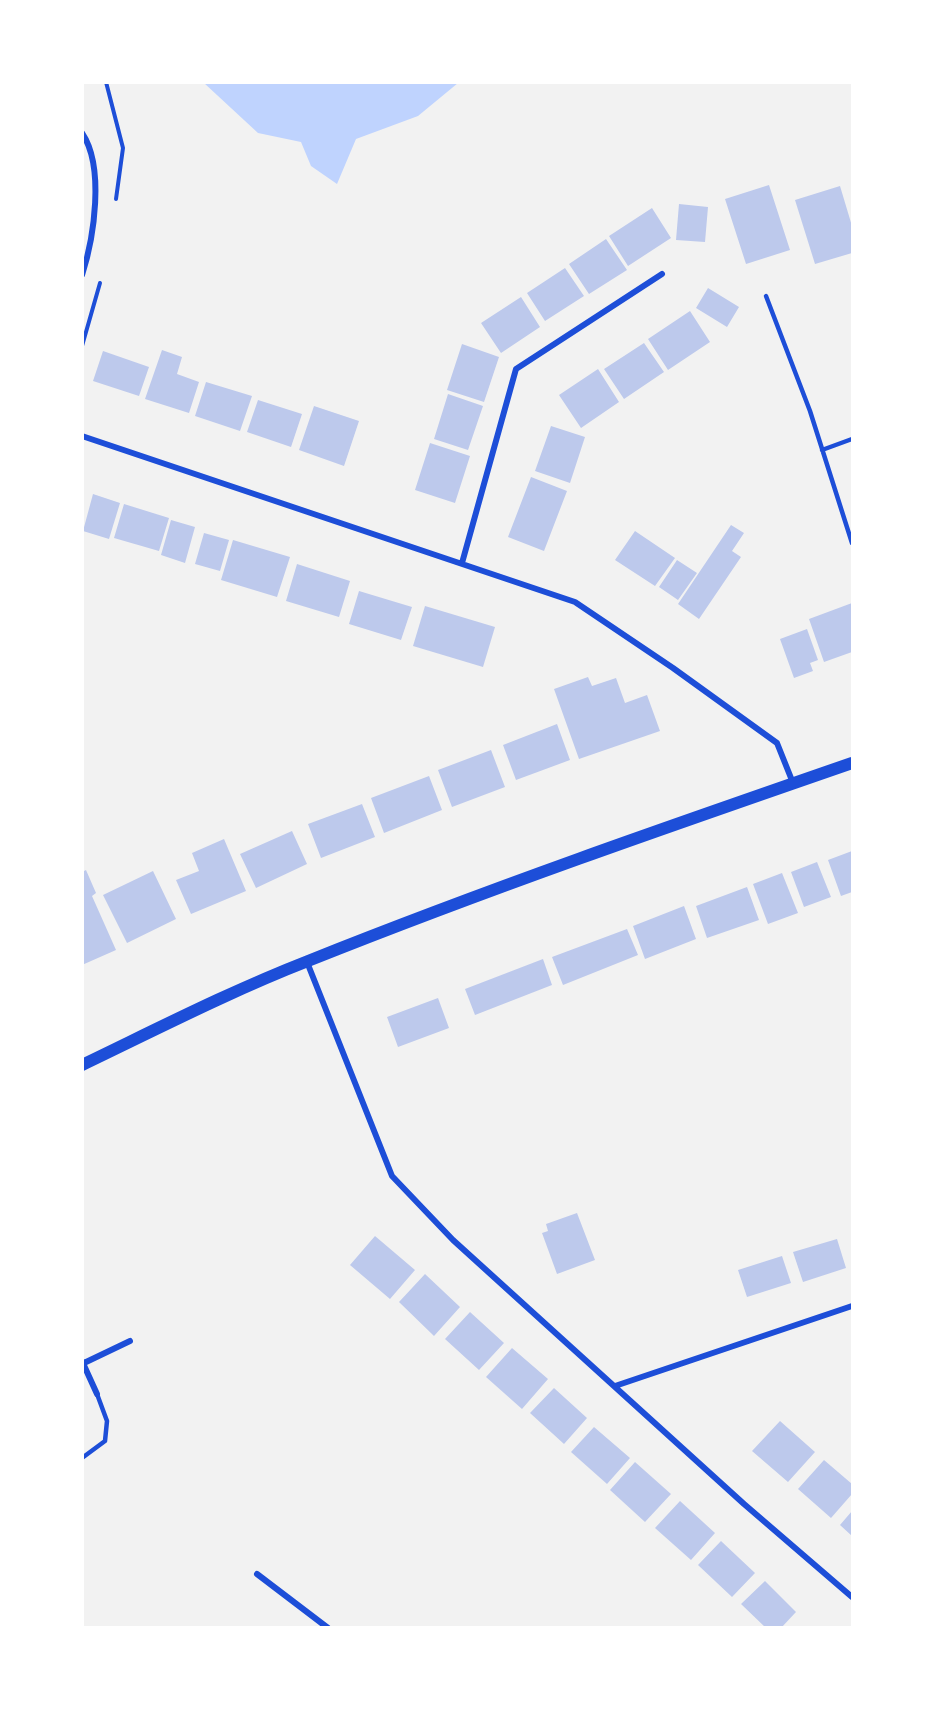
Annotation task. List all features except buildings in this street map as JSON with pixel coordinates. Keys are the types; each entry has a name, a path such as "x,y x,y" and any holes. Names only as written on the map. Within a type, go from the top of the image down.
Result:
{"main road":[{"path":"82,1065 183,1016 307,961 604,849 852,762"}],"street":[{"path":"82,133 88,141 95,179 90,249 82,275"},
{"path":"462,563 516,369 662,274"},
{"path":"82,436 575,603 644,648 777,743 793,783"},
{"path":"307,961 392,1176 453,1240 744,1504 852,1597"},
{"path":"615,1386 852,1306"},
{"path":"97,1394 83,1362 130,1341"},
{"path":"257,1574 328,1628"}],"lane":[{"path":"766,296 822,450 852,543"},
{"path":"822,450 852,439"},
{"path":"82,1458 105,1441 106,1421 97,1394"}],"water":[{"path":"204,83 458,83 418,116 356,139 337,184 311,166 301,142 258,133"}]}
